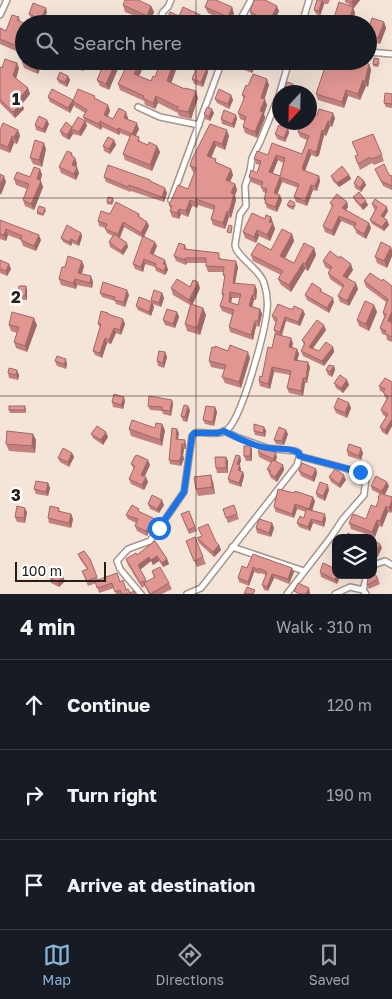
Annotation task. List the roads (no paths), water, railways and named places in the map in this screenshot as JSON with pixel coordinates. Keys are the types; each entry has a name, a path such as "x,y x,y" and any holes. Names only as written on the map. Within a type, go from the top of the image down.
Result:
{"street":[{"path":"0,15 7,0"},
{"path":"162,15 171,0"},
{"path":"243,15 251,0"},
{"path":"305,15 309,0"},
{"path":"377,53 392,54"},
{"path":"171,200 219,70"},
{"path":"282,85 286,70"},
{"path":"138,108 160,117 199,125"},
{"path":"141,594 120,569 117,561 128,549 150,541 184,492 192,436 198,432 218,433 228,428 239,409 264,330 267,296 264,282 261,276 239,253 235,244 240,214 246,206 245,186 252,158 272,113"},
{"path":"224,431 267,448 295,451 299,456 360,472 366,478 364,495 342,519 335,534"},
{"path":"187,594 201,588 297,465 299,456"},
{"path":"287,594 304,571 332,540"},
{"path":"232,547 304,571"},
{"path":"377,564 385,561 392,565"},
{"path":"335,594 350,587 364,592 366,579"}]}
